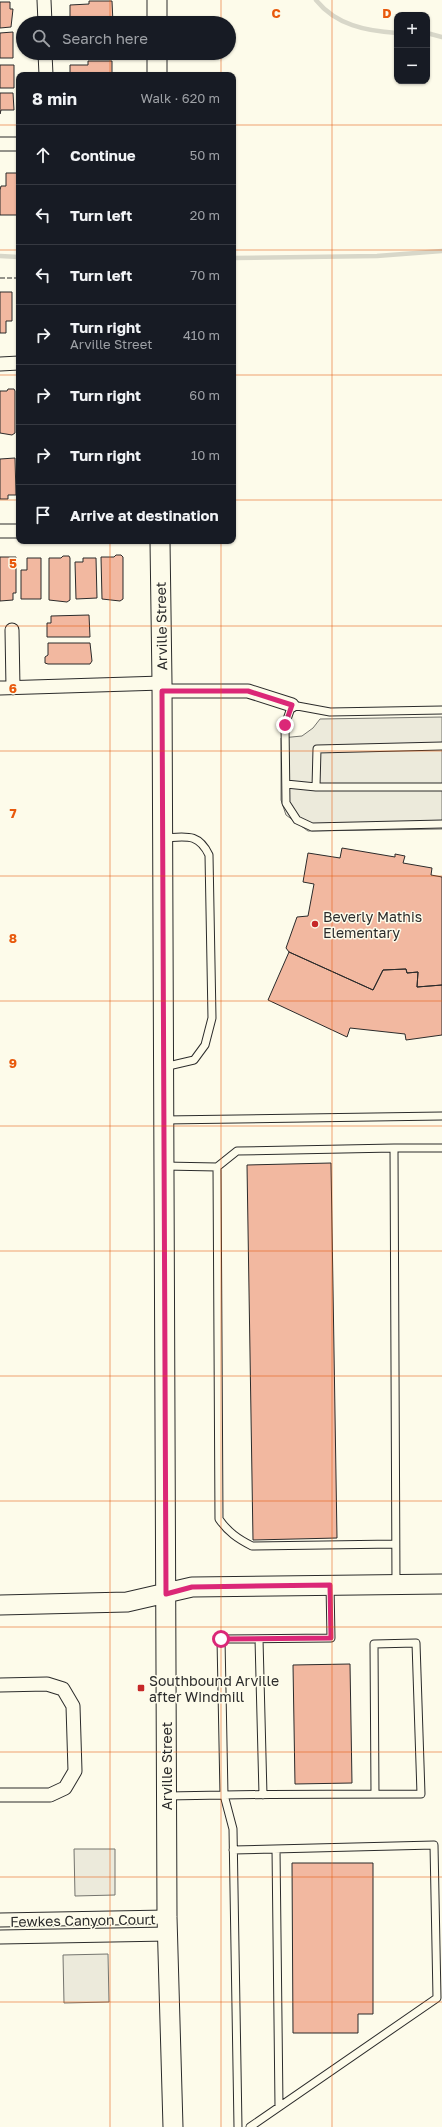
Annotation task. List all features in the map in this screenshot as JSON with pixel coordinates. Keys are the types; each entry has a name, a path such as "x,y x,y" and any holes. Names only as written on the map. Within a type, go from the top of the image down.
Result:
{"street":[{"path":"44,0 45,16"},
{"path":"157,0 157,16"},
{"path":"45,60 46,72"},
{"path":"157,60 157,72"},
{"path":"0,144 16,144"},
{"path":"0,364 16,363"},
{"path":"0,531 16,531"},
{"name":"Arville Street","path":"160,544 164,1067 167,1926 173,2127"},
{"path":"12,630 7,688 162,687 248,691 292,705"},
{"path":"0,1605 127,1602 192,1587 442,1584"},
{"path":"0,1684 47,1684 63,1690 73,1706 75,1771 66,1788 50,1794 0,1795"},
{"name":"Fewkes Canyon Court","path":"0,1920 36,1928 167,1926"},
{"name":"Fewkes Canyon Court","path":"0,1938 36,1928"}],"lane":[{"path":"442,710 330,712 292,705 285,725 286,803 297,820 312,827 442,824"},
{"path":"316,787 317,749 442,746"},
{"path":"286,784 316,787 442,787"},
{"path":"162,838 193,838 204,844 209,855 212,1018 205,1045 194,1060 164,1067"},
{"path":"164,1120 442,1116"},
{"path":"394,1148 396,1584"},
{"path":"164,1166 217,1166 237,1150 442,1148"},
{"path":"217,1166 219,1518 225,1528 236,1538 252,1546 396,1544"},
{"path":"238,2127 233,1829 224,1795 221,1639 331,1638 330,1585"},
{"path":"259,1639 263,1794"},
{"path":"166,1796 263,1794 376,1794 421,1794 416,1643 374,1644 376,1794"},
{"path":"233,1850 434,1845 437,1998 250,2127"},
{"path":"276,1849 279,2106"}],"shaded area":[{"path":"442,717 442,829 308,831 286,815 281,800 281,738 302,736 313,728 320,719"},
{"path":"74,1849 115,1849 115,1895 75,1896"},
{"path":"108,1954 109,2002 64,2003 63,1955"}],"building":[{"path":"89,1 112,1 113,16 70,16 70,5 89,4"},
{"path":"0,2 10,2 10,9 13,9 11,27 0,28"},
{"path":"13,32 13,58 0,58 0,33"},
{"path":"88,61 112,61 112,72 70,72 70,65 88,65"},
{"path":"0,65 14,65 14,88 0,88"},
{"path":"0,93 13,93 14,110 1,110 0,114"},
{"path":"6,173 16,173 16,215 0,215 0,190 1,186 6,186"},
{"path":"0,292 12,292 12,321 6,321 6,333 0,333"},
{"path":"8,389 14,389 15,391 15,433 12,435 0,433 0,391 7,391"},
{"path":"15,458 16,495 8,495 8,499 0,499 0,459"},
{"path":"116,555 121,555 123,557 123,599 120,601 102,599 101,557 114,557"},
{"path":"63,556 69,556 70,558 70,600 67,602 49,600 49,558 61,558"},
{"path":"0,557 16,557 16,593 13,593 13,600 0,601"},
{"path":"27,558 41,558 41,599 21,599 21,570 27,570"},
{"path":"83,558 96,558 97,598 76,599 75,562 83,562"},
{"path":"89,615 90,637 47,637 47,623 51,623 51,616"},
{"path":"48,643 90,643 92,661 90,664 45,663 45,657 48,655"},
{"path":"342,848 395,857 395,854 405,856 403,863 432,868 431,875 442,877 442,985 417,987 418,972 407,973 406,969 383,970 373,990 289,952 286,948 297,917 308,916 314,884 303,882 308,853 340,858"},
{"path":"289,952 373,990 383,970 406,969 407,973 418,972 417,987 442,985 442,1035 406,1040 405,1034 350,1028 347,1037 268,1000"},
{"path":"331,1163 337,1538 253,1540 247,1165"},
{"path":"350,1664 352,1783 295,1784 293,1665"},
{"path":"292,1863 373,1863 373,2014 358,2014 358,2033 293,2033"}],"waterway":[{"path":"316,0 324,9 342,21 374,31 394,33"},
{"path":"430,34 442,37"},
{"path":"236,258 377,256 442,251"},
{"path":"0,256 16,257"}],"fence":[{"path":"0,278 16,278"}],"place":[{"name":"Beverly Mathis Elementary","path":"315,924"},
{"name":"Southbound Arville after Windmill","path":"141,1688"}],"route":[{"path":"221,1639 331,1638 330,1585 192,1587 166,1594 162,691 248,691 292,705 285,725"}]}
